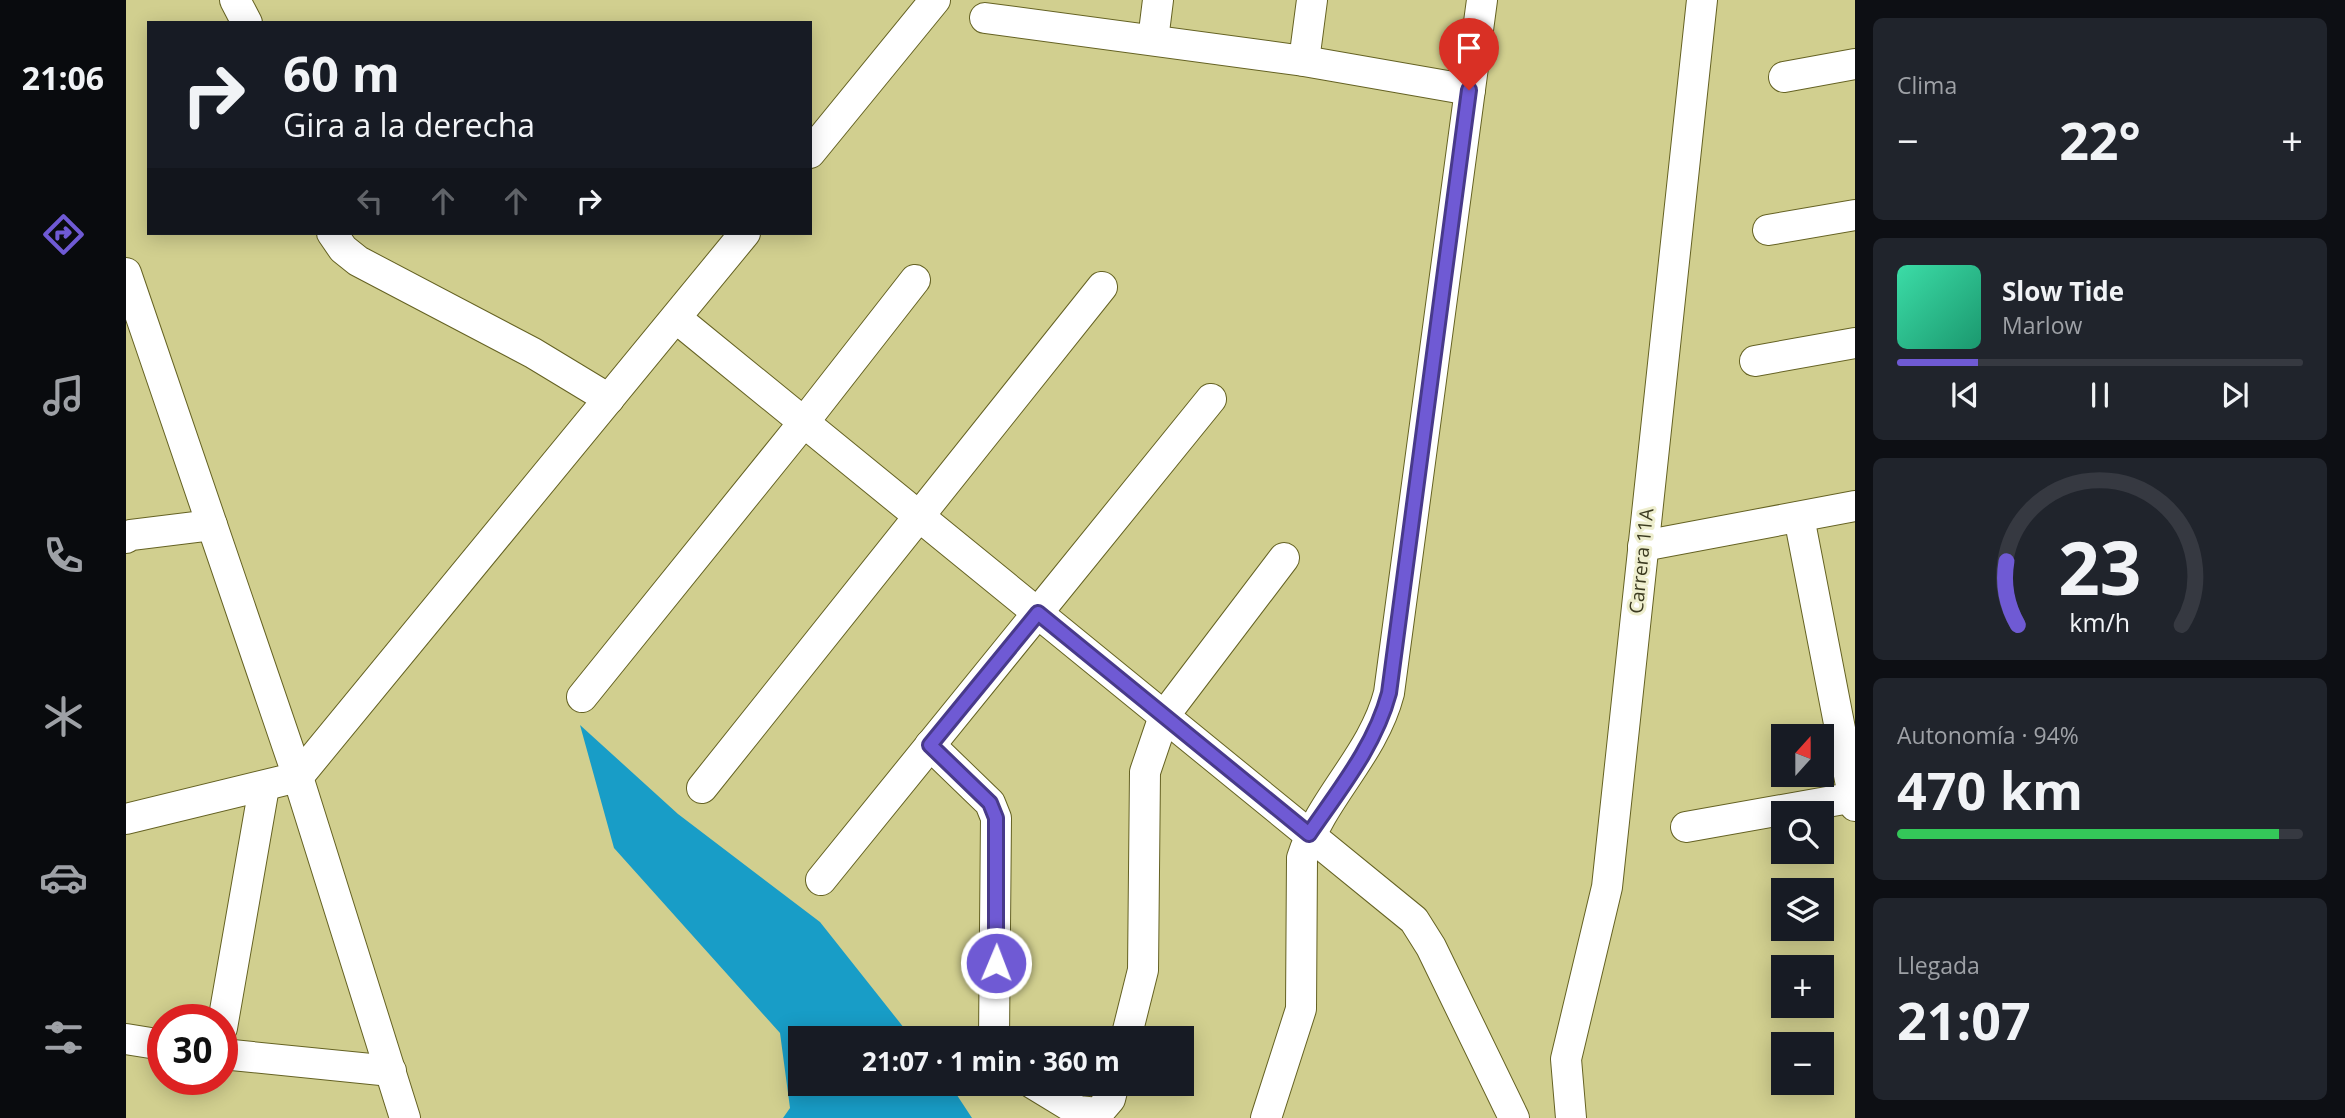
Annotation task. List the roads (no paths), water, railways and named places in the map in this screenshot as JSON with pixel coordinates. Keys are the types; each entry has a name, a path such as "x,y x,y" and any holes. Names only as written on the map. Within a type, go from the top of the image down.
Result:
{"street":[{"path":"235,0 246,21"},
{"path":"812,151 935,0"},
{"path":"1153,40 1158,0"},
{"path":"1304,61 1312,0"},
{"path":"1266,1118 1301,1010 1302,858 1309,834 1371,741 1383,717 1389,693 1482,0"},
{"name":"Carrera 11A","path":"1571,1118 1566,1059 1607,887 1702,0"},
{"path":"983,6 1153,40 1304,61 1469,90"},
{"path":"1784,77 1855,64"},
{"path":"1768,230 1855,215"},
{"path":"333,235 343,249 358,261 533,353 609,399"},
{"path":"126,819 264,787 298,776 743,235"},
{"path":"126,273 298,776 405,1118"},
{"path":"582,697 915,280"},
{"path":"702,788 1102,287"},
{"path":"676,318 1415,920 1431,947 1514,1118"},
{"path":"1755,361 1855,343"},
{"path":"821,880 1211,399"},
{"path":"1643,546 1855,506"},
{"path":"1686,827 1854,800 1799,517"},
{"path":"126,538 131,535 212,525"},
{"path":"1129,1026 1143,970 1145,772 1164,716 1284,558"},
{"path":"930,745 990,803 996,818 994,1026"},
{"path":"226,1004 264,787"},
{"path":"126,1039 147,1042"},
{"path":"238,1056 391,1071"},
{"path":"1053,1096 1078,1111 1098,1113 1112,1096"}],"water":[{"path":"580,725 678,814 820,922 902,1026 788,1026 788,1093 780,1033 614,848"},
{"path":"788,1096 958,1096 972,1118 783,1118 790,1108"}]}
